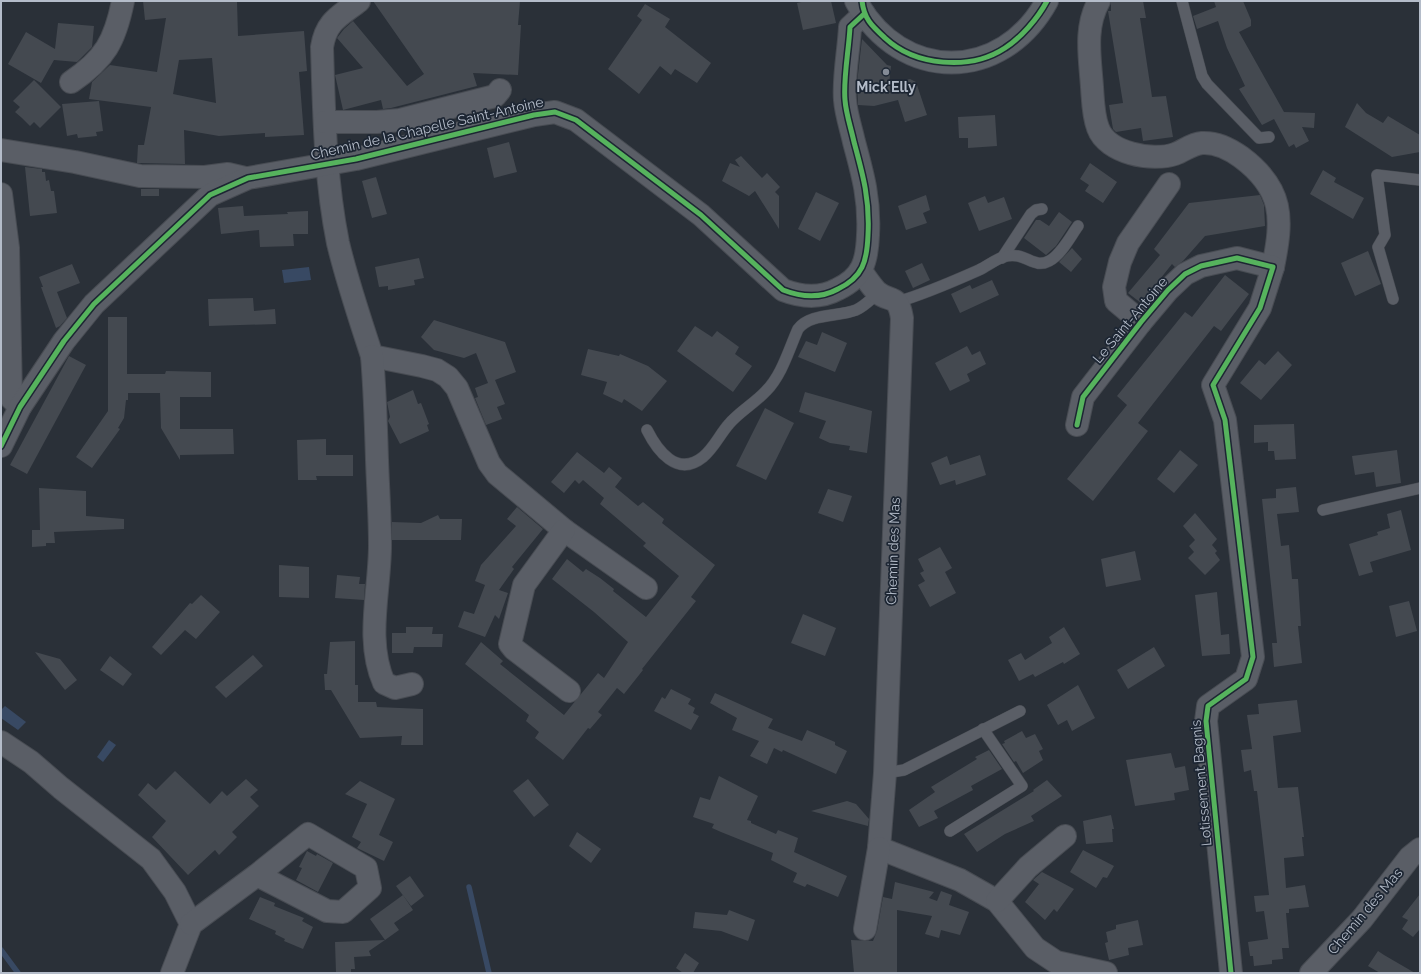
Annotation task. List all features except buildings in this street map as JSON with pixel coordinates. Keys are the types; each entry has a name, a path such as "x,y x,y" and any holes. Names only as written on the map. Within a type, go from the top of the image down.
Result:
{"main road":[{"path":"861,5 889,41 906,52 923,59 945,62 964,62 981,59 1005,49 1042,11 1047,1"}],"street":[{"path":"71,82 100,59 114,38 123,1"},
{"path":"359,1 333,21 327,28 324,36 322,47 328,163 338,244 372,356 380,544 375,619 375,647 380,673 384,683 394,688 412,684"},
{"path":"1099,1 1093,13 1089,32 1094,115 1098,129 1106,141 1118,149 1138,155 1154,157 1174,154 1189,146 1202,143 1217,144 1231,150 1255,168 1272,189 1279,216 1279,237 1273,267"},
{"path":"861,5 850,27 845,100 866,187 869,210 866,260 861,272"},
{"path":"325,122 377,122 400,120 495,96 500,90"},
{"name":"Chemin de la Chapelle Saint-Antoine","path":"1,446 20,407 64,341 94,304 210,195 248,178 356,159 534,115 554,112 576,120 702,215 783,290 797,296 815,296 831,293 845,286 861,272"},
{"path":"1,150 75,162 140,176 205,177 228,174 248,178"},
{"name":"Le Saint-Antoine","path":"1141,322 1116,301 1114,287 1120,262 1128,243 1169,184"},
{"path":"1,194 8,248 5,328 11,398 20,407"},
{"name":"Le Saint-Antoine","path":"1077,425 1083,397 1141,322 1168,290 1186,274 1201,266 1237,258 1273,267"},
{"name":"Lotissement Bagnis","path":"1232,973 1206,721 1208,706 1246,679 1253,657 1226,420 1213,385 1260,308 1273,267"},
{"name":"Chemin des Mas","path":"861,272 901,310 902,318 885,772 879,848 865,929"},
{"path":"372,356 422,366 436,370 448,377 457,388 489,463 497,474 564,530 646,588"},
{"path":"564,530 524,585 510,644 514,649 569,690"},
{"path":"1,742 31,762 61,788 151,859 175,892 191,924"},
{"path":"172,973 191,924 258,875 308,834 366,868 370,888 343,912 327,911 258,875"},
{"path":"997,901 1028,867 1065,836"},
{"path":"879,848 960,880 997,901 1035,948 1056,962 1106,973"},
{"name":"Chemin des Mas","path":"1311,973 1362,919 1410,857 1420,850"}],"lane":[{"path":"1182,1 1202,76 1207,84 1259,138 1269,137"},
{"path":"1393,299 1378,247 1385,235 1377,175 1420,180"},
{"path":"1002,258 1031,214 1036,210 1042,209"},
{"path":"647,430 656,447 670,461 686,464 696,462 711,449 730,422 768,390 776,378 802,323 810,319 840,315 857,310 868,303 887,298 932,290 980,270 1002,258 1020,255 1037,264 1044,264 1058,254 1078,226"},
{"path":"1323,510 1420,488"},
{"path":"885,772 904,770 1020,711"},
{"path":"950,831 1022,786 984,729"}],"water":[{"path":"309,267 311,280 284,283 282,270"},
{"path":"5,706 26,722 18,730 1,718 1,710"},
{"path":"109,740 116,745 103,762 97,757"}],"waterway":[{"path":"469,887 489,973"},
{"path":"1,950 18,973"}],"cycle path":[{"path":"862,1 869,22 885,38 911,55 927,60 943,62 976,60 1005,48 1029,27 1047,1"},
{"path":"1,446 20,407 64,341 94,304 210,195 248,178 356,159 534,115 555,112 576,120 701,215 783,290 797,294 817,296 838,289 853,279 862,267 865,260 867,244 867,199 845,100 845,73 850,27 864,14"},
{"path":"1077,425 1083,397 1141,322 1168,290 1185,274 1201,266 1237,258 1273,267 1260,308 1213,385 1225,420 1253,657 1246,679 1208,706 1206,721 1231,973"}],"place":[{"name":"Mick'Elly","path":"886,72"}]}
